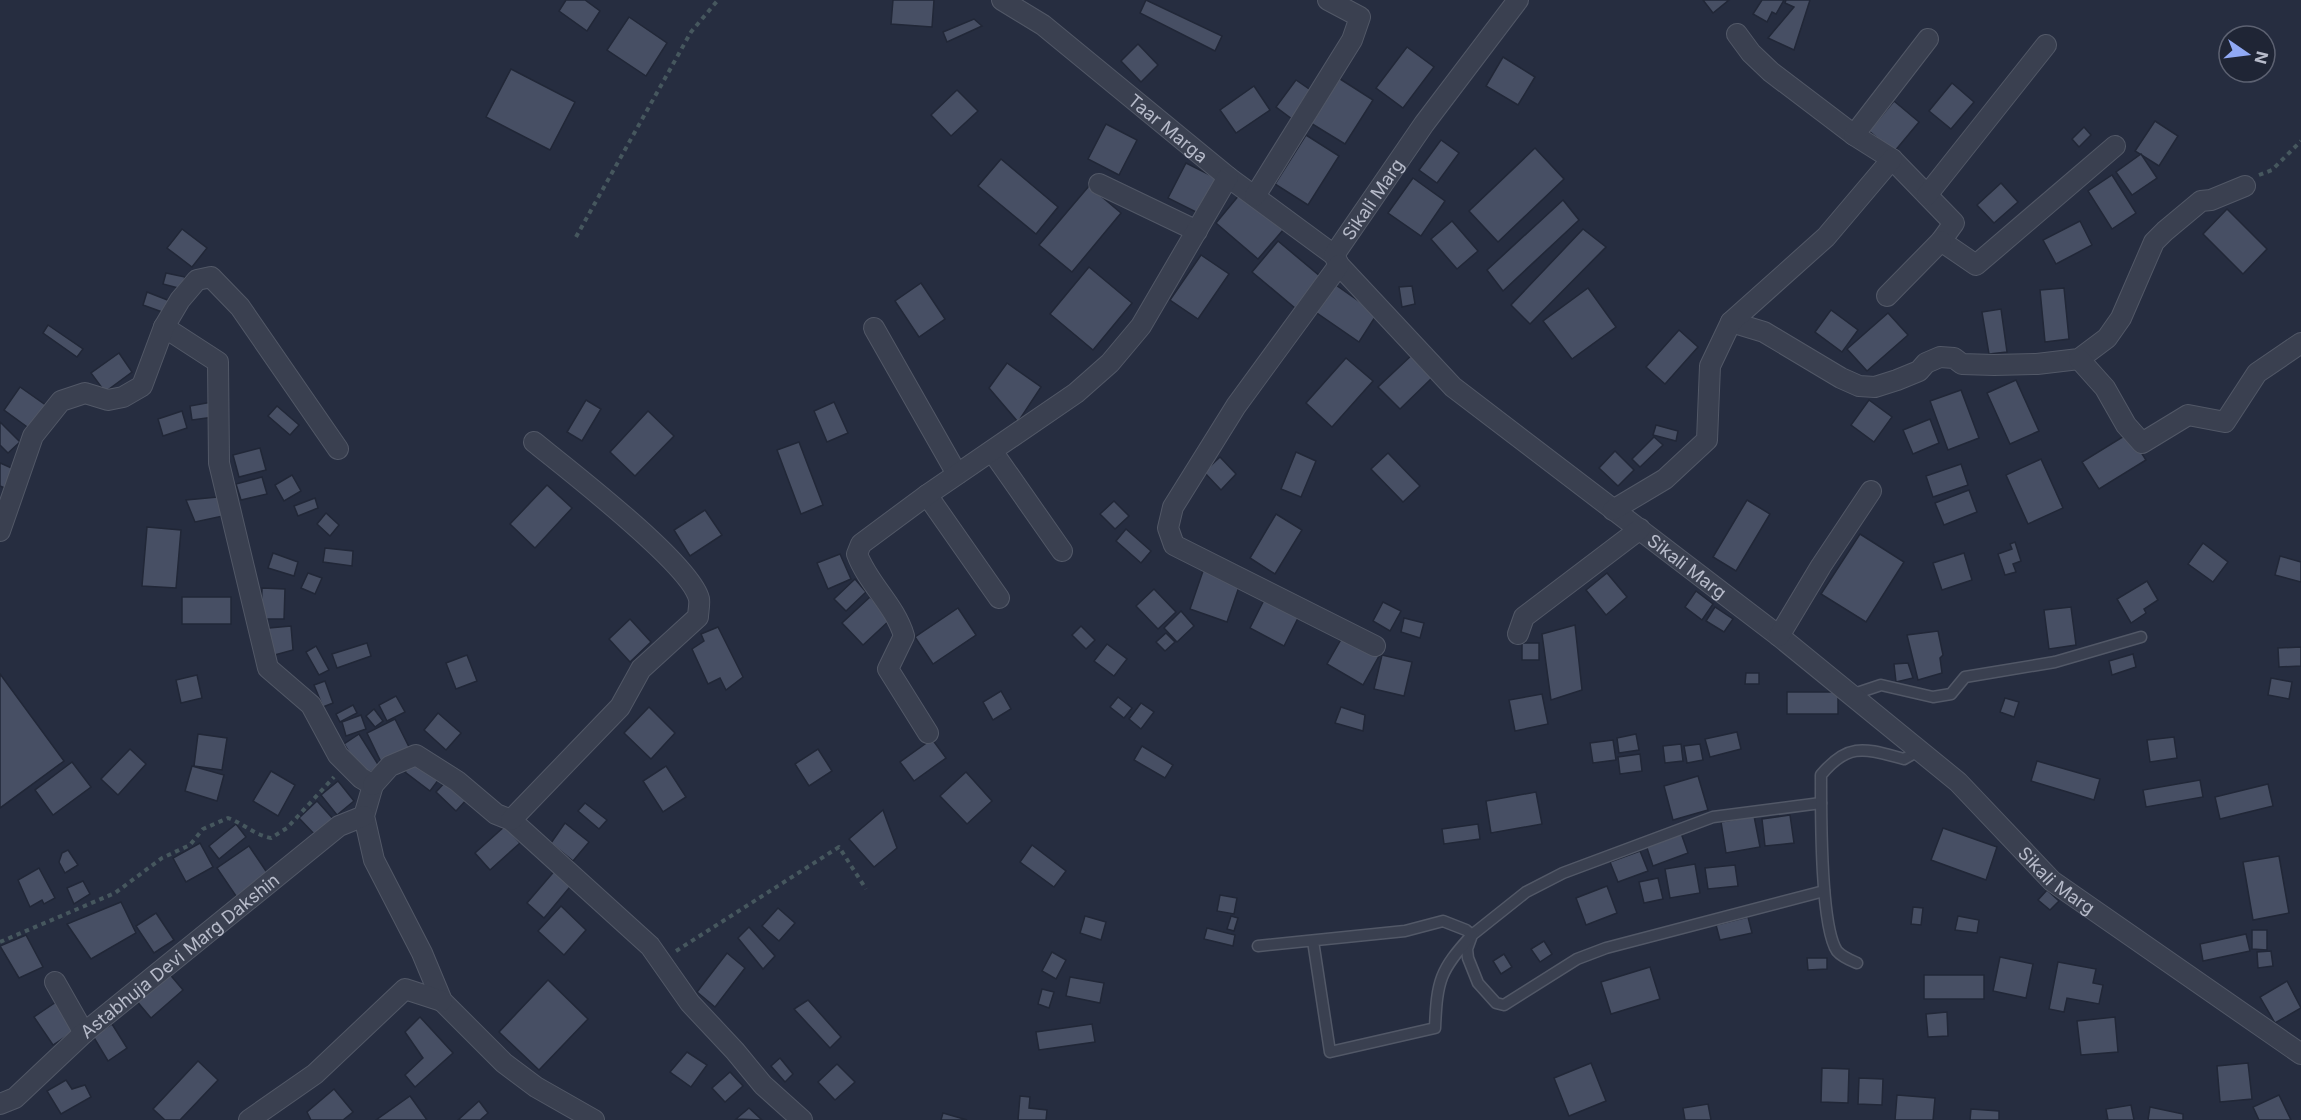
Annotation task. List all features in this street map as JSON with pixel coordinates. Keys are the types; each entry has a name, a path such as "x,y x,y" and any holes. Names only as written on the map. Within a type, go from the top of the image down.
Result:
{"street":[{"name":"Taar Marga","path":"1002,0 1043,25 1228,177 1337,260"},
{"path":"1255,196 1352,40 1360,16 1328,0"},
{"name":"Sikali Marg","path":"1518,0 1424,124 1337,260 1453,387 1779,636 1920,750 1958,782 2052,881 2299,1050"},
{"path":"1737,34 1751,53 1771,72 1854,135 1892,159 1953,223 1941,241 1887,296"},
{"path":"1854,135 1928,39"},
{"path":"1927,195 2046,45"},
{"path":"1941,241 1976,265 2115,146"},
{"path":"1614,510 1665,479 1707,440 1710,366 1731,322 1826,237 1892,159"},
{"path":"928,733 888,669 904,636 899,621 861,566 857,554 861,544 927,495 1076,393 1110,363 1141,326 1228,177"},
{"path":"1099,184 1197,231"},
{"path":"1731,322 1764,332 1841,378 1859,386 1875,387 1897,380 1940,357 1954,358 1962,363 1994,365 2037,364 2079,359 2107,338 2121,318 2154,242 2201,201 2218,198 2233,189 2245,186"},
{"path":"1337,260 1236,406 1173,507 1168,528 1174,545 1375,646"},
{"path":"0,531 33,436 61,401 85,393 108,400 123,397 142,386 164,327 180,300 197,280 211,277 240,308 338,449"},
{"path":"164,327 218,362 219,463 268,668 311,705 338,755 373,785"},
{"path":"874,328 957,474"},
{"path":"2079,359 2105,388 2126,425 2142,443 2188,415 2225,422 2257,373 2301,343"},
{"path":"511,820 620,707 641,669 698,617 699,598 680,570 626,518 534,442"},
{"path":"992,451 1062,550"},
{"path":"1779,636 1821,566 1871,491"},
{"path":"927,495 999,598"},
{"path":"1518,634 1524,617 1640,530"},
{"path":"594,1120 536,1087 504,1063 442,1001 422,953 374,860 364,816 373,785 390,766 416,755 457,781 496,814 511,820 650,946 690,1003 735,1050 763,1085 802,1120"},
{"name":"Astabhuja Devi Marg Dakshin","path":"0,1104 15,1098 84,1034 339,826 364,816"},
{"path":"55,982 84,1034"},
{"path":"249,1120 315,1074 405,989 442,1001"}],"lane":[{"path":"1851,695 1881,685 1932,697 1951,694 1965,677 2055,662 2141,637"},
{"path":"1857,963 1842,956 1836,949 1824,891 1821,775 1835,758 1848,752 1873,751 1904,759 1920,750"},
{"path":"1313,941 1330,1052 1435,1028 1439,986 1448,962 1472,935 1526,892 1597,859 1713,817 1821,803"},
{"path":"1472,935 1467,949 1468,958 1478,983 1496,1003 1504,1005 1577,959 1606,948 1824,891"},
{"path":"1258,946 1405,931 1443,921 1466,930 1472,935"}],"path":[{"path":"576,237 691,32 718,0"},
{"path":"2245,186 2260,174 2272,170 2301,141"},
{"path":"0,942 115,893 162,858 190,845 203,829 228,818 259,836 271,838 287,828 332,778 350,766"},
{"path":"660,962 839,847 866,889"}],"building":[{"path":"566,0 585,0 600,11 587,31 559,11"},
{"path":"893,0 934,0 932,27 891,24"},
{"path":"1146,0 1222,36 1215,51 1140,13"},
{"path":"1703,0 1729,0 1713,13"},
{"path":"1762,0 1784,0 1776,14 1772,12 1767,22 1753,14"},
{"path":"1786,0 1810,0 1794,50 1768,38 1794,7 1785,3"},
{"path":"629,17 667,43 646,76 607,50"},
{"path":"974,19 982,26 947,42 943,32"},
{"path":"1138,44 1158,65 1141,82 1121,61"},
{"path":"1407,47 1434,67 1403,108 1376,88"},
{"path":"1503,57 1535,77 1518,105 1486,86"},
{"path":"511,69 575,102 550,150 486,117"},
{"path":"1337,77 1373,100 1345,144 1309,122"},
{"path":"1296,80 1312,91 1292,119 1276,107"},
{"path":"1952,83 1974,102 1951,129 1929,111"},
{"path":"1254,86 1270,110 1236,133 1220,110"},
{"path":"957,90 978,111 951,136 931,115"},
{"path":"1894,101 1919,122 1894,152 1869,131"},
{"path":"2155,121 2178,136 2159,166 2135,151"},
{"path":"1106,124 1137,140 1119,175 1088,159"},
{"path":"2084,127 2091,135 2079,147 2072,139"},
{"path":"1306,135 1339,156 1308,205 1275,184"},
{"path":"1441,140 1459,153 1437,183 1419,170"},
{"path":"1535,148 1564,179 1498,242 1469,211"},
{"path":"2141,154 2157,178 2132,195 2116,172"},
{"path":"1001,159 1058,207 1036,234 978,186"},
{"path":"1186,163 1218,179 1200,214 1168,198"},
{"path":"2112,175 2136,213 2112,229 2088,191"},
{"path":"1413,178 1445,201 1421,236 1388,213"},
{"path":"2001,183 2018,202 1994,223 1977,205"},
{"path":"1089,186 1121,213 1072,272 1039,245"},
{"path":"1240,194 1283,230 1258,259 1216,223"},
{"path":"1563,200 1579,220 1503,291 1487,270"},
{"path":"2227,209 2267,249 2243,274 2203,234"},
{"path":"1452,221 1478,251 1457,269 1431,239"},
{"path":"2080,221 2092,245 2056,264 2043,240"},
{"path":"182,229 207,248 192,267 167,248"},
{"path":"1583,229 1606,247 1530,324 1511,305"},
{"path":"1278,241 1321,277 1295,308 1252,272"},
{"path":"1201,255 1229,274 1198,319 1170,300"},
{"path":"1089,267 1132,303 1093,350 1050,314"},
{"path":"166,273 185,277 182,289 163,284"},
{"path":"921,283 945,319 919,337 895,301"},
{"path":"1333,283 1377,314 1359,342 1314,311"},
{"path":"1412,286 1415,304 1402,307 1399,287"},
{"path":"1588,288 1616,327 1572,359 1543,321"},
{"path":"2064,288 2069,339 2045,342 2040,290"},
{"path":"147,292 170,301 165,313 143,305"},
{"path":"2001,309 2007,352 1989,354 1982,312"},
{"path":"1831,310 1858,330 1842,352 1815,332"},
{"path":"1888,313 1908,335 1867,371 1847,349"},
{"path":"48,325 83,349 77,357 43,333"},
{"path":"1679,330 1698,347 1665,384 1646,367"},
{"path":"119,353 132,372 105,392 91,373"},
{"path":"1413,354 1434,376 1400,409 1378,387"},
{"path":"1346,358 1373,381 1332,427 1306,403"},
{"path":"1007,363 1041,387 1018,422 989,388"},
{"path":"2016,380 2039,431 2010,444 1987,393"},
{"path":"20,387 47,406 30,429 4,410"},
{"path":"1961,390 1979,438 1948,450 1930,401"},
{"path":"586,400 601,409 582,441 567,432"},
{"path":"1869,400 1892,417 1874,442 1851,425"},
{"path":"212,402 214,417 192,420 190,406"},
{"path":"834,402 848,433 827,442 814,411"},
{"path":"277,406 299,425 290,435 268,416"},
{"path":"182,411 187,428 163,436 158,419"},
{"path":"648,411 674,436 635,476 610,452"},
{"path":"1930,419 1939,443 1913,454 1903,430"},
{"path":"0,422 20,442 8,453 0,445"},
{"path":"1656,425 1678,431 1676,441 1653,435"},
{"path":"2129,433 2146,460 2099,489 2082,462"},
{"path":"1654,437 1663,445 1640,467 1632,459"},
{"path":"799,442 823,505 801,514 777,450"},
{"path":"260,448 266,470 239,477 233,455"},
{"path":"1615,451 1634,470 1618,486 1599,468"},
{"path":"1296,452 1316,461 1301,497 1281,489"},
{"path":"1388,453 1420,486 1403,502 1371,469"},
{"path":"1220,457 1236,474 1221,490 1204,472"},
{"path":"2041,459 2063,508 2028,524 2006,475"},
{"path":"0,463 16,470 7,489 0,486"},
{"path":"1961,464 1968,485 1933,497 1926,476"},
{"path":"292,475 301,491 284,501 275,485"},
{"path":"262,477 267,494 241,500 236,484"},
{"path":"547,485 572,508 535,548 510,524"},
{"path":"1969,490 1977,512 1944,525 1935,503"},
{"path":"218,497 223,516 195,522 186,500"},
{"path":"315,498 318,508 298,516 294,506"},
{"path":"1747,500 1770,514 1736,571 1713,557"},
{"path":"1114,501 1129,516 1115,529 1100,514"},
{"path":"705,510 722,535 690,556 674,530"},
{"path":"326,513 339,525 330,536 317,524"},
{"path":"1276,514 1302,530 1275,574 1250,558"},
{"path":"147,527 181,530 176,588 142,586"},
{"path":"1126,529 1151,551 1141,563 1116,541"},
{"path":"1860,534 1904,562 1866,622 1821,594"},
{"path":"2015,542 2021,561 2013,564 2016,572 2005,575 1998,554 2012,549 2010,544"},
{"path":"2203,543 2228,562 2213,582 2188,564"},
{"path":"325,548 353,551 352,566 323,562"},
{"path":"273,553 298,562 294,576 268,568"},
{"path":"1964,553 1972,580 1942,590 1933,563"},
{"path":"840,554 851,579 828,589 817,563"},
{"path":"2280,556 2301,562 2301,582 2275,575"},
{"path":"1204,568 1241,581 1227,622 1190,609"},
{"path":"308,573 322,578 315,594 301,588"},
{"path":"1607,573 1627,597 1606,615 1586,590"},
{"path":"855,579 866,592 846,611 834,599"},
{"path":"2147,581 2158,600 2144,609 2146,613 2131,623 2117,599"},
{"path":"262,588 285,589 284,619 261,619"},
{"path":"1154,589 1176,612 1158,629 1136,606"},
{"path":"1696,591 1713,604 1702,620 1685,607"},
{"path":"182,597 231,597 231,624 182,624"},
{"path":"870,597 891,619 863,645 842,623"},
{"path":"1264,600 1298,618 1284,646 1250,628"},
{"path":"1383,602 1401,611 1390,631 1373,621"},
{"path":"1715,607 1733,619 1724,632 1706,621"},
{"path":"2071,607 2076,645 2049,649 2044,610"},
{"path":"958,608 976,635 933,664 915,637"},
{"path":"1181,611 1194,626 1177,642 1164,628"},
{"path":"1404,618 1424,623 1420,638 1401,632"},
{"path":"630,619 651,642 630,662 609,639"},
{"path":"1575,625 1582,690 1551,700 1542,634"},
{"path":"291,626 293,650 271,656 269,628"},
{"path":"1081,626 1095,640 1086,649 1072,635"},
{"path":"718,627 743,677 726,690 720,678 708,684 692,649 704,641 701,634"},
{"path":"1938,631 1943,655 1940,658 1942,673 1918,680 1907,635"},
{"path":"1166,633 1175,642 1165,651 1156,642"},
{"path":"1343,636 1379,656 1363,685 1327,664"},
{"path":"367,643 371,656 337,668 332,654"},
{"path":"1522,643 1539,643 1539,660 1522,660"},
{"path":"1107,644 1127,659 1114,676 1094,661"},
{"path":"316,646 329,670 319,675 306,652"},
{"path":"2301,647 2301,666 2279,667 2278,648"},
{"path":"2133,654 2136,667 2112,675 2109,661"},
{"path":"467,655 477,681 456,689 446,663"},
{"path":"1382,655 1412,662 1404,696 1374,689"},
{"path":"1908,663 1913,678 1896,682 1894,664"},
{"path":"1746,673 1759,673 1759,684 1745,684"},
{"path":"0,674 64,761 0,808"},
{"path":"197,675 202,698 181,703 176,680"},
{"path":"2271,678 2292,682 2289,699 2268,695"},
{"path":"325,681 333,703 323,707 314,685"},
{"path":"1001,691 1011,709 993,720 983,702"},
{"path":"1787,692 1838,692 1838,714 1787,714"},
{"path":"1542,694 1548,724 1515,731 1509,700"},
{"path":"396,696 405,712 387,721 379,705"},
{"path":"1118,697 1132,708 1124,718 1110,707"},
{"path":"2005,698 2019,702 2014,717 2000,712"},
{"path":"1141,703 1154,712 1141,729 1129,719"},
{"path":"353,705 357,713 340,722 336,714"},
{"path":"649,707 675,733 651,759 624,733"},
{"path":"1341,707 1365,715 1363,731 1335,723"},
{"path":"374,709 383,721 375,727 366,716"},
{"path":"438,713 461,733 446,750 424,730"},
{"path":"361,715 366,729 346,736 342,722"},
{"path":"395,719 410,749 381,762 367,733"},
{"path":"1737,732 1741,749 1710,757 1705,739"},
{"path":"198,734 227,738 222,770 194,766"},
{"path":"359,734 379,766 364,776 344,744"},
{"path":"1636,734 1639,750 1619,753 1617,738"},
{"path":"2174,737 2177,758 2150,762 2147,740"},
{"path":"932,739 946,758 914,781 900,762"},
{"path":"1613,740 1616,760 1593,763 1590,743"},
{"path":"1681,744 1683,761 1665,763 1663,746"},
{"path":"1700,744 1703,760 1687,763 1684,746"},
{"path":"1142,746 1173,765 1165,778 1134,760"},
{"path":"130,749 146,764 118,795 101,779"},
{"path":"818,749 832,771 809,786 795,764"},
{"path":"1640,754 1642,771 1620,774 1618,757"},
{"path":"417,756 442,775 430,791 405,772"},
{"path":"2037,761 2100,779 2094,800 2031,781"},
{"path":"72,762 91,787 53,815 35,790"},
{"path":"192,766 224,775 217,801 185,791"},
{"path":"666,766 686,797 663,812 643,781"},
{"path":"271,771 295,785 278,816 253,801"},
{"path":"966,772 992,801 967,824 940,796"},
{"path":"1698,776 1708,810 1673,820 1664,786"},
{"path":"448,779 468,798 456,811 436,792"},
{"path":"2200,780 2203,797 2146,807 2143,790"},
{"path":"338,781 354,801 337,815 321,795"},
{"path":"2268,784 2273,806 2220,819 2215,797"},
{"path":"1536,792 1542,824 1491,833 1486,801"},
{"path":"317,801 335,821 317,837 299,818"},
{"path":"585,803 607,820 599,829 578,811"},
{"path":"883,810 897,848 874,867 849,839"},
{"path":"1790,815 1794,843 1765,846 1762,819"},
{"path":"1754,816 1760,847 1726,853 1721,822"},
{"path":"565,823 589,842 573,861 551,843"},
{"path":"236,824 246,837 219,859 209,846"},
{"path":"1478,824 1480,839 1444,844 1442,829"},
{"path":"505,826 520,843 490,870 475,853"},
{"path":"1943,828 1997,847 1986,880 1931,860"},
{"path":"1681,833 1688,853 1653,866 1646,845"},
{"path":"200,843 213,867 186,882 173,858"},
{"path":"1032,845 1066,871 1054,887 1020,862"},
{"path":"249,846 270,877 238,899 217,868"},
{"path":"68,850 78,865 65,873 59,862 62,853"},
{"path":"1640,851 1648,871 1618,882 1610,862"},
{"path":"2279,856 2289,913 2253,920 2243,862"},
{"path":"1695,864 1700,893 1670,898 1665,869"},
{"path":"1735,865 1738,886 1708,889 1705,868"},
{"path":"39,868 55,898 44,904 42,900 30,907 18,880"},
{"path":"557,868 574,882 544,918 527,903"},
{"path":"1658,878 1663,899 1644,903 1639,882"},
{"path":"83,881 90,894 74,904 67,888"},
{"path":"1607,886 1617,913 1586,925 1576,898"},
{"path":"2047,890 2059,901 2050,910 2038,900"},
{"path":"1220,895 1237,898 1234,914 1217,911"},
{"path":"121,902 136,933 91,959 67,924"},
{"path":"561,906 586,930 564,955 538,931"},
{"path":"1913,907 1923,908 1921,925 1911,924"},
{"path":"778,908 795,923 779,941 762,926"},
{"path":"156,913 174,940 154,953 136,926"},
{"path":"1085,916 1106,922 1101,940 1080,933"},
{"path":"1231,916 1238,918 1234,931 1227,929"},
{"path":"1958,916 1979,920 1977,933 1955,930"},
{"path":"1748,917 1752,933 1720,940 1716,925"},
{"path":"749,927 775,956 763,969 738,938"},
{"path":"1207,928 1235,935 1233,946 1204,939"},
{"path":"2252,930 2267,930 2267,950 2252,949"},
{"path":"2246,934 2250,951 2203,961 2200,944"},
{"path":"26,935 43,967 19,978 0,946"},
{"path":"1544,941 1552,954 1540,962 1531,949"},
{"path":"2271,951 2273,966 2258,968 2257,952"},
{"path":"1052,952 1066,960 1056,979 1042,971"},
{"path":"727,953 745,968 715,1007 697,992"},
{"path":"1504,954 1512,967 1501,974 1493,961"},
{"path":"2000,957 2033,964 2026,998 1993,991"},
{"path":"1807,958 1827,958 1827,969 1808,970"},
{"path":"2058,962 2096,969 2093,983 2103,985 2099,1004 2067,998 2064,1012 2049,1009"},
{"path":"1650,967 1660,999 1611,1014 1601,982"},
{"path":"167,971 183,990 151,1018 135,999"},
{"path":"1924,975 1984,975 1984,999 1924,999"},
{"path":"1070,977 1104,983 1100,1003 1066,996"},
{"path":"548,980 588,1019 539,1070 499,1032"},
{"path":"2287,981 2301,1008 2275,1023 2260,997"},
{"path":"1042,989 1054,992 1049,1008 1038,1004"},
{"path":"59,1000 77,1029 53,1045 34,1017"},
{"path":"808,1000 841,1037 830,1048 794,1009"},
{"path":"1947,1012 1948,1036 1928,1037 1926,1014"},
{"path":"420,1017 453,1053 415,1087 405,1075 423,1058 405,1032"},
{"path":"2115,1017 2118,1052 2081,1055 2077,1021"},
{"path":"112,1024 127,1048 108,1061 93,1036"},
{"path":"1092,1024 1095,1042 1039,1050 1036,1032"},
{"path":"687,1052 707,1065 691,1087 670,1072"},
{"path":"780,1058 793,1074 785,1082 771,1066"},
{"path":"198,1061 218,1080 180,1120 165,1120 153,1109"},
{"path":"1591,1063 1606,1101 1569,1116 1554,1078"},
{"path":"2248,1063 2252,1099 2220,1102 2217,1066"},
{"path":"837,1064 855,1082 835,1100 818,1082"},
{"path":"1822,1068 1849,1069 1848,1103 1821,1102"},
{"path":"730,1072 743,1086 725,1102 712,1088"},
{"path":"1859,1078 1883,1079 1882,1105 1858,1104"},
{"path":"66,1080 72,1089 85,1085 91,1097 61,1114 47,1091"},
{"path":"334,1089 353,1112 343,1120 311,1120 307,1112"},
{"path":"1897,1095 1935,1098 1933,1120 1895,1120"},
{"path":"2279,1095 2291,1120 2259,1120 2253,1107"},
{"path":"410,1096 427,1120 376,1120"},
{"path":"1020,1096 1030,1097 1029,1108 1047,1110 1046,1120 1018,1120"},
{"path":"479,1101 488,1113 480,1120 458,1120"},
{"path":"1708,1104 1711,1120 1685,1120 1683,1108"},
{"path":"2131,1105 2134,1120 2108,1120 2106,1109"},
{"path":"2150,1107 2183,1114 2183,1120 2148,1120"},
{"path":"749,1108 762,1120 736,1119"},
{"path":"1971,1109 1999,1111 1999,1120 1970,1120"},
{"path":"943,1113 967,1120 941,1120"}]}
